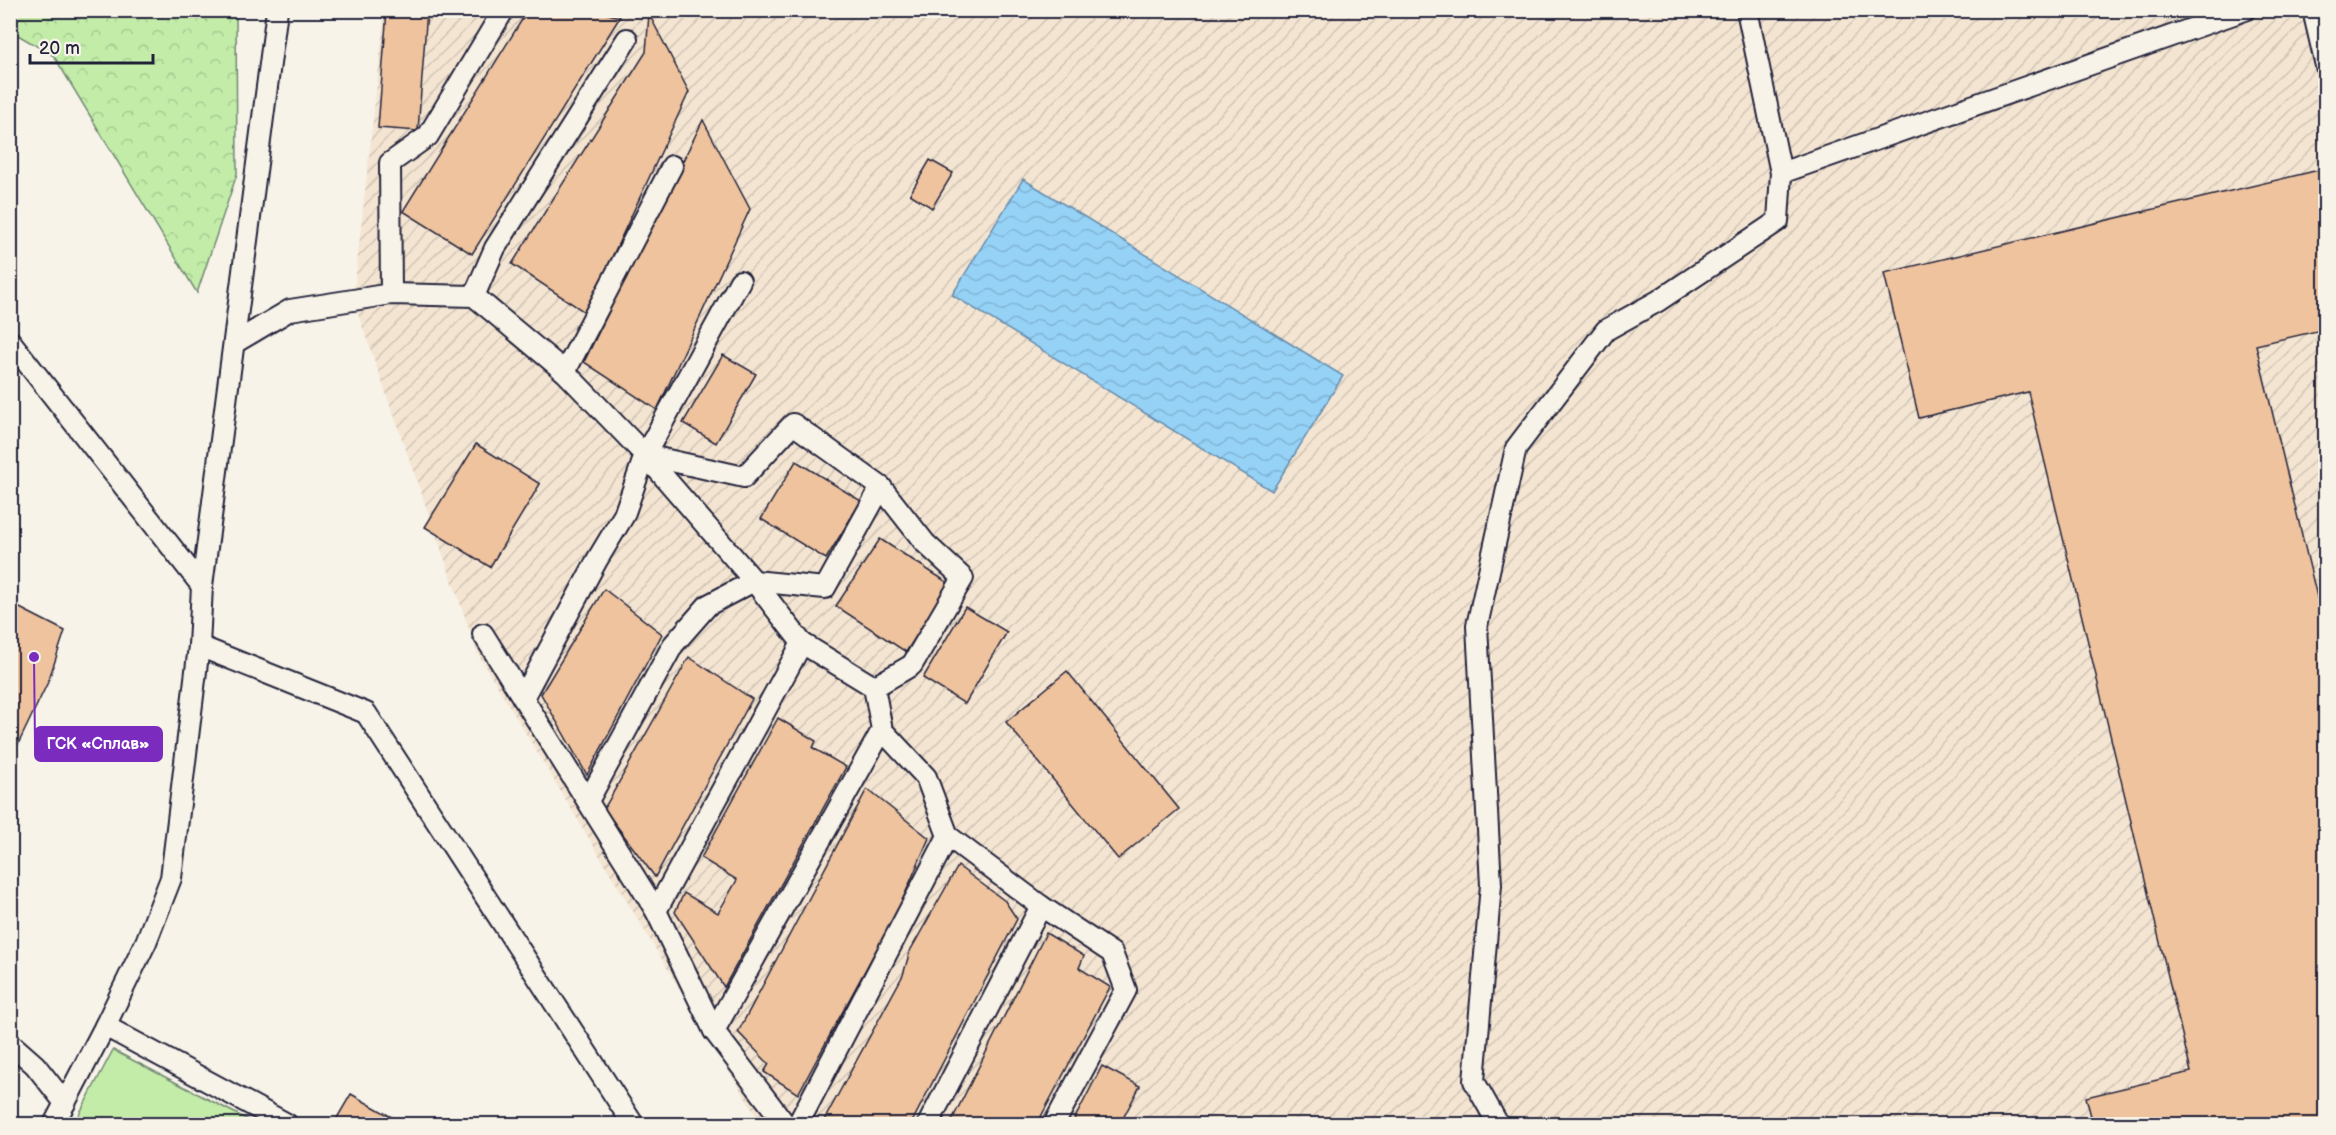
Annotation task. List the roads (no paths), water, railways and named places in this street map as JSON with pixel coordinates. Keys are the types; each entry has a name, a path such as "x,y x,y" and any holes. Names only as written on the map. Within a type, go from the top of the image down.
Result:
{"lane":[{"path":"54,1125 146,942 171,878 199,646 202,586 236,342 277,10"},
{"path":"1498,1125 1474,1081 1491,885 1477,626 1516,448 1606,330 1658,301 1778,221 1781,173 1747,10"},
{"path":"1781,173 2245,10"},
{"path":"2313,10 2325,66"},
{"path":"391,294 390,163 428,136 503,11"},
{"path":"474,296 495,248 627,39"},
{"path":"565,372 672,166"},
{"path":"523,698 624,514 645,455 740,281"},
{"path":"236,342 290,310 391,294 474,296 565,372 645,455 754,581 802,643 874,687 882,730 926,777 948,836 1041,906 1112,953 1126,990 1054,1125"},
{"path":"10,341 202,586"},
{"path":"645,455 744,477 794,424 881,487 925,543 963,578 912,665 874,687"},
{"path":"588,801 673,645 708,605 754,581 825,588 881,487"},
{"path":"483,634 656,911 714,1031 785,1125"},
{"path":"656,911 802,643"},
{"path":"199,646 366,713 626,1120"},
{"path":"714,1031 882,730"},
{"path":"798,1125 948,836"},
{"path":"928,1125 1041,906"},
{"path":"105,1026 287,1125"},
{"path":"10,1043 35,1065 65,1103"}],"water":[{"path":"1023,179 1343,376 1272,491 952,295"}],"place":[{"name":"ГСК «Сплав»","path":"34,657"}]}
